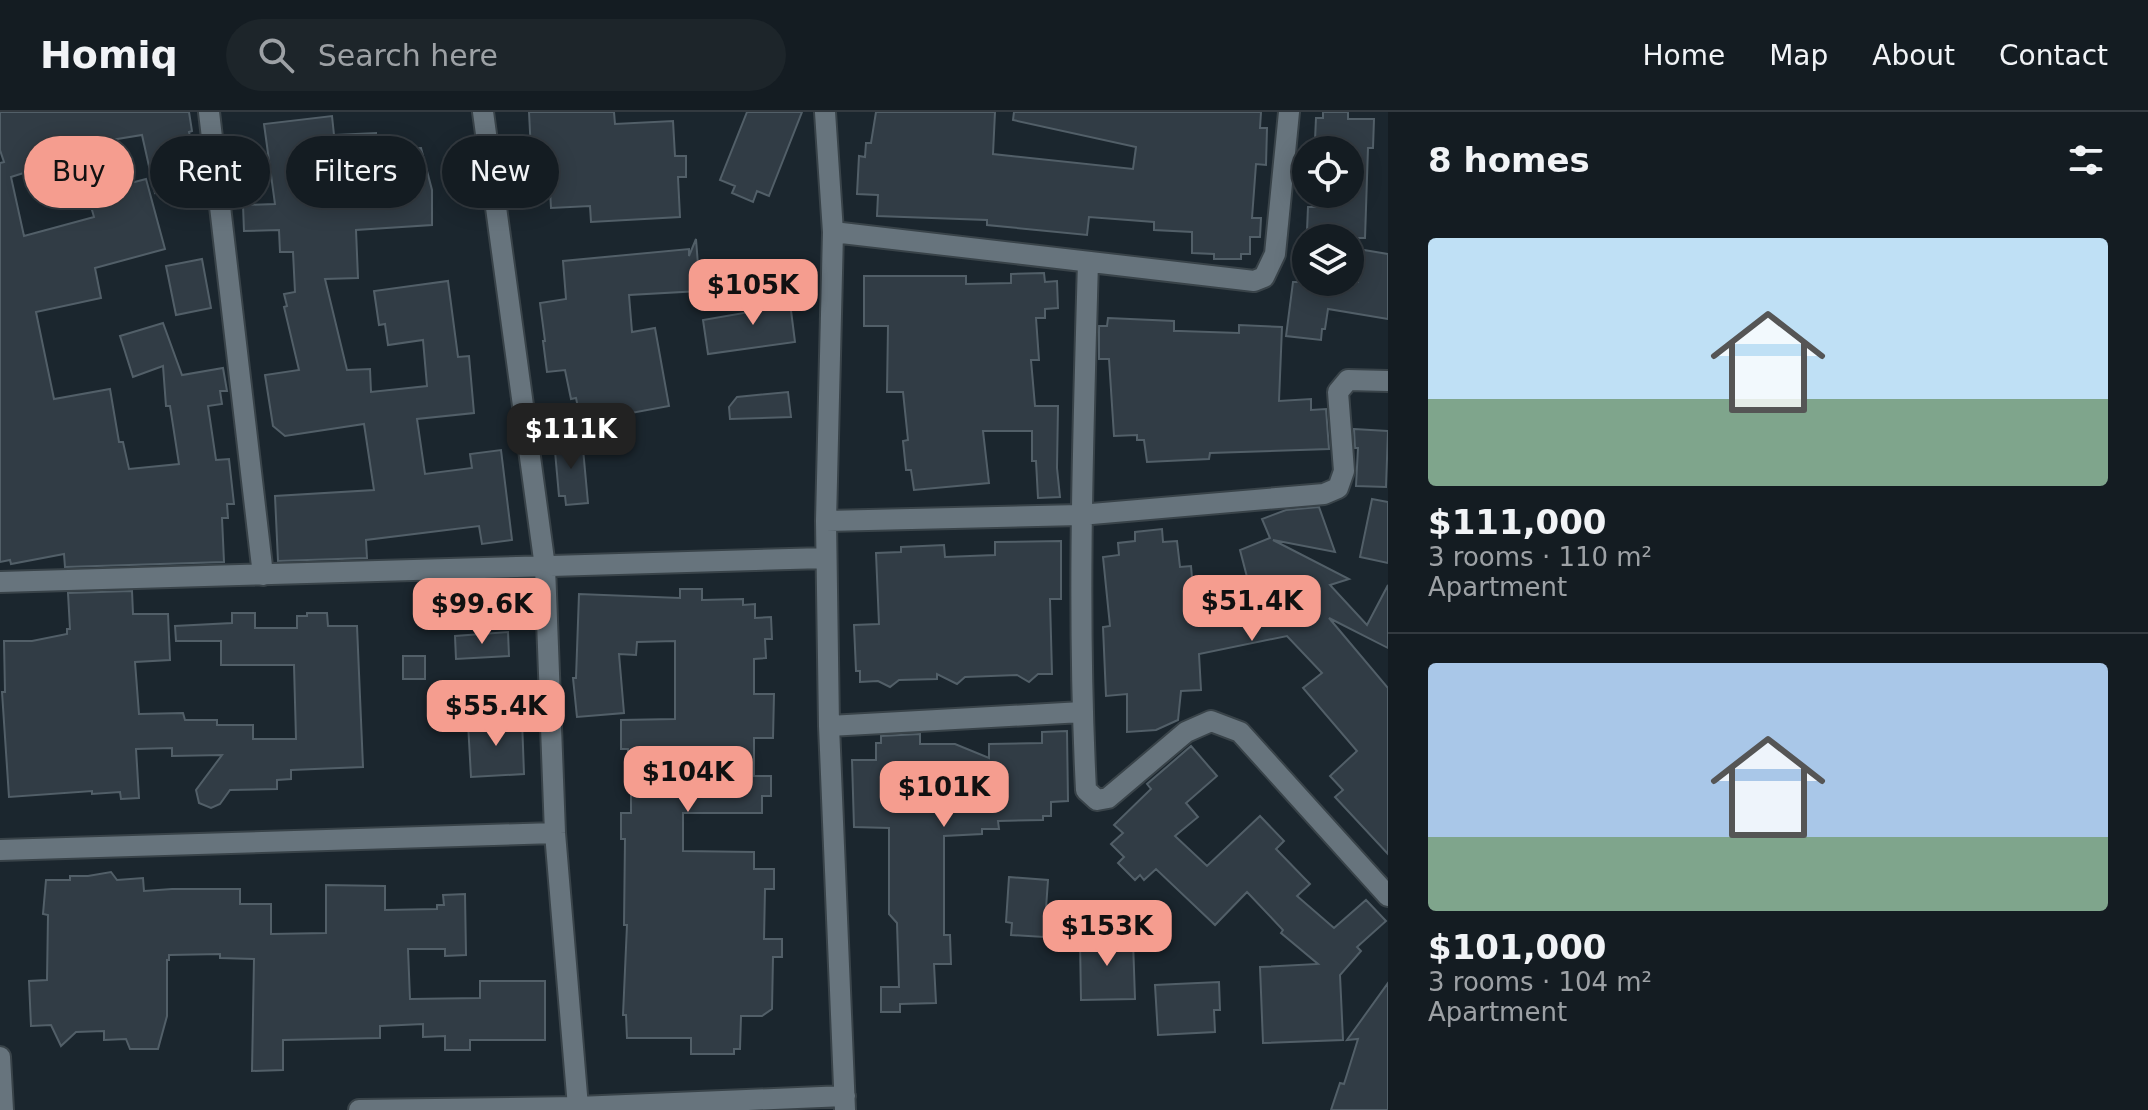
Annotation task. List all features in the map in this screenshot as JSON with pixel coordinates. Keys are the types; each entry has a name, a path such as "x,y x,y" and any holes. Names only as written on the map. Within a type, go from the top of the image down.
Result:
{"street":[{"path":"209,112 263,575"},
{"path":"483,112 545,567 555,833 584,1108"},
{"path":"359,1110 845,1103 829,726 826,521 833,232 825,112"},
{"path":"833,232 1254,281 1264,277 1275,254 1289,112"},
{"path":"1088,262 1080,515 1086,790 1097,800 1108,798 1186,732 1211,721 1240,732 1388,896"},
{"path":"826,521 1080,515 1324,494 1338,488 1344,471 1338,392 1348,380 1388,381"},
{"path":"0,582 826,558"},
{"path":"829,726 1082,712"},
{"path":"0,850 555,833"},
{"path":"0,1057 3,1110"}],"building":[{"path":"0,112 189,112 190,136 150,136 150,171 142,135 24,136 24,173 11,177 24,236 94,217 91,208 134,208 134,182 146,179 150,208 154,208 165,249 95,268 101,298 36,312 54,399 110,389 119,442 123,442 129,469 179,464 170,406 166,406 163,366 133,377 120,336 163,323 182,375 223,368 227,391 220,391 222,404 208,406 216,460 229,459 234,504 227,504 228,518 222,518 224,562 65,567 64,554 11,564 10,560 0,562 0,163 4,162 0,150"},
{"path":"529,112 614,112 615,124 673,121 675,156 686,156 686,177 678,177 680,217 591,222 590,206 559,208 559,136 530,136"},
{"path":"747,112 802,112 769,196 757,191 753,202 732,193 735,186 720,180"},
{"path":"876,112 995,112 993,154 1133,169 1136,147 1013,120 1014,112 1261,112 1260,128 1267,128 1266,165 1256,164 1252,218 1261,218 1260,237 1250,237 1250,254 1241,254 1241,259 1214,259 1214,254 1192,253 1192,232 1154,230 1154,222 1089,217 1087,235 987,225 987,220 877,216 878,195 857,194 859,156 865,157 866,143 871,143"},
{"path":"1323,112 1348,112 1348,119 1374,119 1373,148 1368,148 1365,238 1364,224 1307,224 1308,208 1364,208 1364,136 1315,136 1316,118 1323,118"},
{"path":"332,116 334,135 376,133 376,136 286,136 286,208 426,208 426,167 432,190 432,225 356,230 358,278 325,279 347,370 370,369 371,392 427,386 423,340 388,345 385,324 379,325 374,291 448,281 458,357 469,356 474,413 417,419 425,474 472,468 470,454 501,450 512,540 482,544 479,526 366,540 367,558 278,561 275,496 374,490 364,424 285,436 273,426 265,375 299,370 284,307 287,306 284,294 295,292 293,252 280,252 279,230 244,231 243,208 270,208 270,204 275,204 270,136 266,136 264,124"},
{"path":"696,239 700,291 629,295 632,332 655,328 669,406 604,418 605,426 583,431 576,398 571,399 565,370 547,372 543,341 540,303 566,299 563,261 689,249 689,256"},
{"path":"1364,250 1388,254 1388,319 1328,309 1321,340 1286,336 1292,290 1292,296 1364,296"},
{"path":"202,259 211,308 176,315 166,266"},
{"path":"1044,273 1045,282 1057,281 1058,308 1045,309 1045,318 1036,318 1039,360 1031,360 1035,406 1058,406 1060,497 1038,498 1036,461 1032,461 1032,431 983,431 989,483 914,490 911,470 906,470 903,441 908,440 903,392 887,392 888,326 864,326 864,276 966,276 966,284 1011,283 1011,274"},
{"path":"788,287 795,342 708,354 703,320 773,308 770,289"},
{"path":"1108,318 1174,321 1174,331 1239,333 1239,325 1282,327 1279,401 1311,399 1311,410 1326,409 1329,449 1210,453 1209,459 1147,462 1144,440 1137,440 1137,435 1114,436 1109,359 1099,359 1099,326 1107,326"},
{"path":"788,392 791,417 730,419 729,407 737,397"},
{"path":"1354,429 1388,431 1386,487 1356,486 1358,448 1355,448"},
{"path":"582,438 588,503 566,505 565,496 559,496 554,440"},
{"path":"1372,499 1388,502 1388,563 1360,557"},
{"path":"1319,507 1335,552 1273,540 1349,579 1330,585 1367,625 1388,585 1388,648 1329,618 1388,688 1388,854 1335,797 1343,790 1330,776 1357,751 1303,688 1322,673 1287,636 1199,654 1201,690 1181,691 1178,720 1156,730 1127,732 1127,694 1106,696 1103,627 1110,626 1103,557 1119,555 1118,543 1135,541 1135,532 1162,529 1163,542 1177,541 1180,567 1191,566 1195,612 1253,600 1240,550 1270,538 1262,519 1286,510"},
{"path":"1061,541 1061,599 1050,599 1052,674 1038,674 1029,682 1017,675 965,677 957,684 937,674 937,679 899,680 890,687 878,681 860,682 860,671 856,671 854,625 879,624 876,553 901,552 901,547 944,545 945,557 995,555 995,542"},
{"path":"680,589 702,589 702,600 743,599 743,605 755,604 755,618 771,617 772,639 765,639 766,658 754,659 754,694 774,694 773,738 754,738 754,776 771,776 771,796 762,796 762,813 683,813 683,851 754,852 754,869 774,869 774,889 765,889 764,939 782,939 782,957 773,957 772,1009 762,1016 741,1016 740,1049 734,1049 734,1054 691,1054 691,1038 627,1038 626,1015 623,1015 627,925 624,925 625,839 621,839 621,813 631,813 631,770 628,770 628,749 621,749 621,720 675,719 675,641 637,642 636,655 619,654 624,713 577,717 573,678 576,678 579,594 680,598"},
{"path":"132,591 133,614 168,614 170,660 135,662 139,714 183,713 185,720 217,720 217,725 253,725 253,739 296,739 294,665 221,665 221,641 176,641 175,626 232,623 232,613 255,613 255,628 297,628 297,616 327,613 328,626 357,626 363,767 291,770 291,779 277,780 277,789 230,790 220,804 211,808 199,803 196,790 222,755 172,756 172,748 136,749 139,798 121,799 120,792 92,794 92,791 9,797 2,692 5,692 4,641 32,641 67,634 67,629 70,629 68,593"},
{"path":"508,632 509,656 456,659 455,636"},
{"path":"403,656 425,656 425,679 403,679"},
{"path":"522,720 524,774 471,777 468,723"},
{"path":"1067,731 1068,801 1051,802 1051,816 1043,816 1043,820 998,821 999,829 982,829 982,834 944,836 944,935 950,935 951,964 934,964 936,1003 900,1004 900,1012 881,1012 881,987 899,987 897,923 889,914 889,828 854,827 852,760 876,760 876,743 881,743 881,736 920,734 920,744 955,744 989,758 989,744 1042,743 1042,732"},
{"path":"1191,746 1217,776 1186,803 1198,817 1175,836 1207,866 1260,816 1284,841 1276,849 1310,884 1297,896 1334,928 1366,900 1386,921 1357,947 1361,951 1340,975 1343,1040 1263,1043 1260,967 1318,964 1281,933 1283,930 1247,892 1215,925 1156,869 1144,880 1140,875 1135,880 1118,863 1124,857 1111,844 1123,833 1114,825 1151,789 1147,784"},
{"path":"111,872 117,880 143,878 144,891 240,889 240,904 271,904 271,934 326,933 326,885 385,886 385,910 437,909 437,905 444,905 443,895 465,894 466,955 445,956 445,949 408,949 410,999 480,998 480,981 545,981 545,1040 470,1040 470,1050 445,1050 445,1036 423,1037 423,1024 380,1026 380,1038 283,1040 283,1070 252,1071 254,959 220,958 220,954 169,955 167,1016 158,1049 130,1049 126,1039 104,1040 104,1031 76,1032 61,1046 51,1025 31,1026 29,981 47,980 48,915 43,914 46,880 70,880 70,876"},
{"path":"1009,877 1048,880 1044,937 1011,935 1012,923 1006,922"},
{"path":"1123,933 1123,941 1133,941 1135,999 1081,1000 1080,940 1093,940 1093,934"},
{"path":"1219,982 1220,1010 1214,1010 1215,1032 1158,1035 1155,985"},
{"path":"1388,983 1388,1110 1331,1110 1340,1083 1344,1084 1358,1039 1347,1040"}]}
